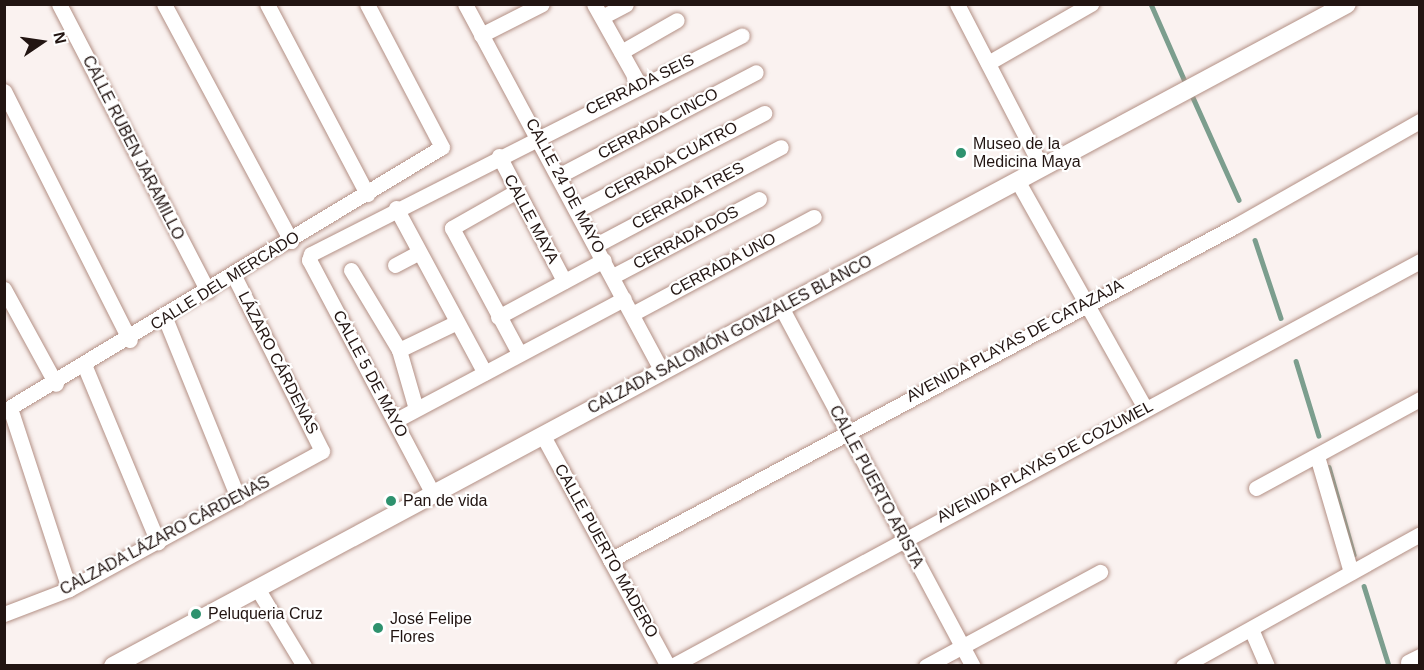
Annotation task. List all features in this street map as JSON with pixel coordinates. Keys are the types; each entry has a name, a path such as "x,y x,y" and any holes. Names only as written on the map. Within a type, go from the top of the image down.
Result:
{"street":[{"name":"CALLE RUBEN JARAMILLO","path":"59,4 208,291"},
{"path":"164,4 291,241"},
{"path":"267,4 366,194"},
{"name":"CALLE DEL MERCADO","path":"7,410 85,368 442,147 367,4"},
{"path":"481,35 542,4"},
{"path":"626,4 598,11 640,86"},
{"path":"957,4 1041,166"},
{"path":"988,63 1091,4"},
{"name":"CALZADA SALOMÓN GONZALES BLANCO","path":"113,666 1041,166 1347,4"},
{"name":"CALLE 24 DE MAYO","path":"470,6 481,35 539,136 662,370"},
{"path":"621,52 677,20"},
{"name":"CERRADA SEIS","path":"539,136 742,35"},
{"name":"CERRADA CINCO","path":"560,175 756,72"},
{"path":"4,91 130,340"},
{"name":"CERRADA CUATRO","path":"578,210 764,112"},
{"name":"AVENIDA PLAYAS DE CATAZAJA","path":"610,560 846,430 1235,226 1419,121"},
{"name":"CALLE DEL MERCADO","path":"311,254 539,136"},
{"name":"CERRADA TRES","path":"596,245 781,147"},
{"name":"CALLE MAYA","path":"499,156 564,281"},
{"path":"1017,180 1145,408"},
{"path":"517,191 452,228 519,353"},
{"name":"CERRADA DOS","path":"613,276 759,199"},
{"path":"396,208 484,372"},
{"name":"CERRADA UNO","path":"632,314 814,217"},
{"path":"395,265 419,252"},
{"name":"CALLE 5 DE MAYO","path":"311,254 309,260 396,420 433,494"},
{"path":"498,317 604,260"},
{"name":"AVENIDA PLAYAS DE COZUMEL","path":"670,666 1419,261"},
{"path":"351,270 399,350 416,409"},
{"name":"LÁZARO CÁRDENAS","path":"234,276 322,451"},
{"path":"4,289 56,384"},
{"path":"396,420 624,299"},
{"name":"CALLE PUERTO ARISTA","path":"781,307 973,666"},
{"path":"165,318 238,498"},
{"path":"399,350 457,322"},
{"path":"85,368 158,542"},
{"path":"1256,488 1419,399"},
{"path":"7,410 69,589"},
{"name":"CALLE PUERTO MADERO","path":"543,436 670,666"},
{"name":"CALZADA LÁZARO CÁRDENAS","path":"4,614 69,589 322,451"},
{"path":"1317,456 1351,572"},
{"path":"1183,666 1419,534"},
{"path":"926,666 1100,572"},
{"path":"257,588 304,666"},
{"path":"1251,629 1267,666"}],"waterway":[{"path":"1151,4 1187,86"},
{"path":"1191,93 1239,200"},
{"path":"1255,240 1281,318"},
{"path":"1296,361 1319,436"},
{"path":"1329,467 1354,555"},
{"path":"1364,586 1389,666"}],"place":[{"name":"Museo de la Medicina Maya","path":"961,153"},
{"name":"Pan de vida","path":"391,501"},
{"name":"Peluqueria Cruz","path":"196,614"},
{"name":"José Felipe Flores","path":"378,628"}]}
